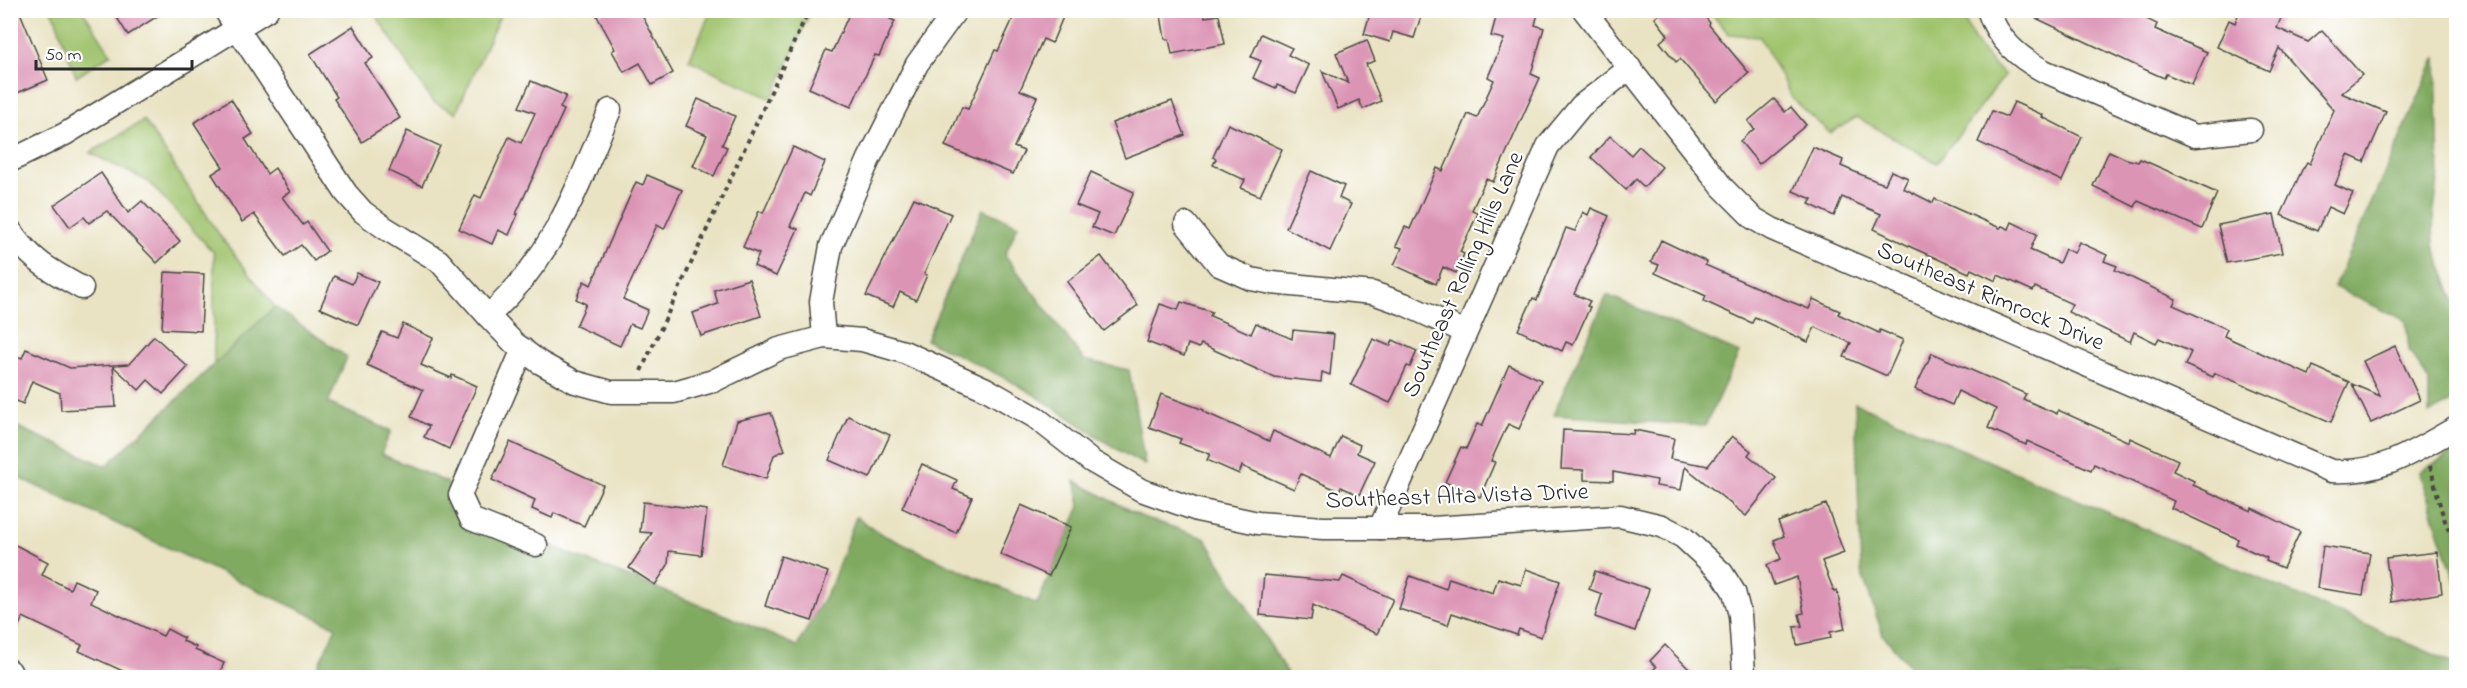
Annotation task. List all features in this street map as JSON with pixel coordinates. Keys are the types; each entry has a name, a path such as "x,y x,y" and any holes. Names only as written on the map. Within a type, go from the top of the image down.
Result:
{"street":[{"path":"10,161 65,134 232,20 267,10"},
{"path":"824,337 821,302 831,246 869,159 917,64 956,10"},
{"name":"Southeast Rimrock Drive","path":"1584,10 1723,188 1753,218 1794,239 2331,471 2355,472 2380,467 2457,428"},
{"path":"1988,10 2006,44 2022,59 2044,71 2195,136 2251,130"},
{"name":"Southeast Alta Vista Drive","path":"232,20 346,194 363,212 439,261 488,316 523,349 538,362 575,382 611,392 674,392 713,381 778,349 824,337 862,340 904,352 986,389 1035,417 1092,461 1141,490 1197,510 1258,523 1323,528 1432,528 1620,516 1662,526 1691,544 1722,573 1734,592 1740,615 1744,673 1742,678"},
{"name":"Southeast Rolling Hills Lane","path":"1380,528 1548,146 1581,106 1630,68"},
{"path":"488,316 510,296 535,266 548,245 566,212 610,110"},
{"path":"1186,224 1219,265 1251,279 1373,293 1404,304 1465,332"},
{"path":"10,230 25,251 47,269 82,288"},
{"path":"523,349 460,495 471,519 536,545"},
{"path":"10,671 13,678"}],"path":[{"path":"631,393 809,10"},
{"path":"2431,469 2439,504 2450,533 2457,544"}],"green space":[{"path":"51,11 83,11 111,54 76,77"},
{"path":"373,11 502,11 456,113 432,101"},
{"path":"711,11 811,11 772,99 689,60"},
{"path":"1709,11 1962,11 1978,46 2005,75 1937,163 1857,117 1830,133 1793,100 1760,37 1729,34"},
{"path":"2436,57 2439,175 2433,217 2434,245 2456,307 2456,400 2429,414 2429,382 2409,350 2406,321 2334,287"},
{"path":"144,120 221,237 275,307 214,365 214,253 149,182 90,153"},
{"path":"983,209 1018,225 1005,255 1084,360 1129,370 1145,465 1116,449 1020,386 926,340"},
{"path":"1607,295 1739,353 1705,426 1553,415"},
{"path":"275,307 347,357 328,403 391,431 381,454 446,482 472,510 573,555 797,646 832,583 856,517 883,535 1037,604 1080,506 1075,481 1140,516 1205,538 1288,674 1286,678 313,677 336,627 11,474 11,424 106,466"},
{"path":"1855,403 2456,664 2456,677 1919,677 1883,635 1861,571"},
{"path":"2456,451 2456,583 2419,472"}],"building":[{"path":"10,10 19,10 48,80 10,96"},
{"path":"112,10 167,10 128,35"},
{"path":"606,10 639,10 673,73 652,85 640,63 624,72 612,51 615,49 597,16"},
{"path":"851,10 894,10 890,19 895,21 879,56 875,55 851,107 809,88 826,50 832,52"},
{"path":"1017,10 1066,10 1052,43 1043,39 1020,90 1037,97 1014,147 1024,151 1013,174 945,146 962,107 968,109 995,50 998,51"},
{"path":"1160,10 1203,10 1205,17 1219,15 1225,44 1172,54 1169,39 1165,39"},
{"path":"1371,10 1423,10 1414,38 1393,32 1390,42 1364,34"},
{"path":"1498,10 1539,10 1535,25 1544,28 1531,74 1540,78 1493,182 1486,179 1472,210 1478,213 1460,252 1464,254 1456,273 1443,267 1436,284 1394,265 1402,248 1396,246 1405,227 1410,229 1437,168 1443,171 1468,114 1477,118 1494,80 1488,77 1504,39 1491,36"},
{"path":"1664,10 1700,10 1710,23 1709,25 1749,73 1716,101 1680,59 1676,62 1660,42 1668,35 1655,18"},
{"path":"2019,10 2128,10 2157,24 2155,29 2207,52 2192,85 2166,74 2164,78"},
{"path":"2240,10 2269,10 2270,13 2281,18 2277,28 2308,42 2322,30 2362,75 2341,93 2386,112 2364,162 2348,155 2335,185 2353,193 2343,214 2328,207 2317,231 2281,215 2302,170 2307,162 2310,164 2334,110 2279,48 2269,71 2217,47 2229,20 2235,23"},
{"path":"353,26 373,58 365,63 400,118 362,142 334,99 337,97 310,54"},
{"path":"1261,34 1292,48 1288,55 1309,65 1296,93 1277,85 1276,88 1253,78 1261,61 1251,57"},
{"path":"1367,40 1375,61 1366,64 1381,101 1363,109 1359,100 1338,109 1322,71 1348,83 1336,53"},
{"path":"531,81 566,96 560,108 564,110 516,214 518,214 509,235 498,230 492,244 459,229 475,195 481,198 509,137 521,143 535,113 519,107"},
{"path":"231,99 253,134 245,139 267,174 275,168 290,192 282,197 303,225 307,222 327,251 314,261 301,245 285,256 254,214 242,222 212,174 223,167 194,123"},
{"path":"698,99 735,116 722,145 727,147 714,176 693,166 707,135 686,126"},
{"path":"1774,99 1785,112 1791,107 1806,125 1759,164 1740,141 1754,129 1748,121"},
{"path":"1172,101 1185,135 1125,158 1112,123"},
{"path":"2014,102 2082,137 2062,181 1978,142 1992,111 2007,117"},
{"path":"1228,124 1282,149 1260,196 1241,188 1245,180 1213,165 1216,159 1213,157"},
{"path":"407,131 440,146 422,186 389,171"},
{"path":"1610,136 1631,155 1639,146 1662,167 1644,187 1636,179 1626,190 1591,157"},
{"path":"793,147 825,162 810,196 805,193 790,226 798,229 776,276 754,266 759,254 743,247 759,211 763,213"},
{"path":"1813,147 1843,160 1841,166 1885,184 1891,171 1908,178 1903,188 1933,203 1935,199 2000,228 2002,226 2009,229 2012,222 2037,234 2030,250 2059,263 2065,249 2074,253 2079,242 2107,255 2104,261 2117,266 2115,270 2176,299 2173,305 2227,329 2224,336 2309,375 2313,366 2349,382 2331,422 2215,373 2213,377 2185,365 2191,352 2159,338 2156,343 2134,332 2130,342 2068,312 2072,304 2035,287 2033,291 1998,275 1996,281 1971,269 1969,273 1913,248 1874,229 1881,214 1842,197 1834,216 1809,204 1812,199 1793,191"},
{"path":"2109,151 2126,159 2138,162 2140,159 2217,193 2202,229 2138,201 2135,207 2093,186"},
{"path":"1311,171 1344,186 1339,198 1351,204 1330,251 1286,228"},
{"path":"1091,172 1134,192 1114,236 1092,227 1098,214 1076,205"},
{"path":"101,173 128,213 142,201 180,241 157,263 107,211 89,223 84,217 70,227 54,205"},
{"path":"647,175 682,190 664,229 657,225 623,299 648,310 640,328 630,324 620,346 576,326 586,304 576,299 584,281 591,285 636,182 643,185"},
{"path":"914,198 951,214 924,274 927,275 916,300 900,292 893,307 866,296"},
{"path":"1591,208 1609,216 1574,294 1590,301 1587,306 1590,307 1573,345 1566,342 1562,351 1518,330 1533,298 1537,300 1566,228 1575,231 1583,212 1588,215"},
{"path":"2274,214 2282,253 2227,263 2218,225"},
{"path":"1661,240 1707,262 1705,265 1774,295 1809,309 1813,299 1840,311 1838,314 1879,333 1880,330 1903,340 1887,376 1844,357 1851,343 1815,327 1808,342 1755,317 1752,323 1704,301 1706,296 1655,273 1659,265 1651,262"},
{"path":"1101,256 1138,305 1104,331 1067,282"},
{"path":"165,272 204,274 201,331 162,329"},
{"path":"357,273 378,282 358,325 320,308 334,276 352,284"},
{"path":"749,279 761,316 701,336 693,313 718,304 714,290"},
{"path":"1181,302 1212,312 1210,316 1251,334 1256,323 1292,339 1293,330 1334,334 1330,375 1322,372 1321,382 1274,377 1201,344 1199,348 1188,344 1184,356 1147,342 1160,304 1178,310"},
{"path":"403,324 433,338 421,365 477,386 449,449 424,437 429,426 411,417 423,390 367,365 382,332 397,338"},
{"path":"154,336 188,367 163,394 148,380 139,390 113,366 116,407 61,410 60,393 32,381 23,404 10,398 10,353 22,358 26,349 70,368 129,364"},
{"path":"1373,339 1390,346 1393,340 1417,351 1410,367 1407,366 1390,403 1351,385"},
{"path":"2395,346 2420,400 2371,423 2352,384 2380,396 2363,361"},
{"path":"1932,353 2026,394 2023,399 2057,414 2058,410 2129,442 2130,438 2178,460 2173,471 2194,481 2193,485 2251,511 2252,508 2300,532 2283,568 2236,544 2238,539 2171,508 2174,501 2094,464 2091,470 2027,441 2026,445 1988,428 1996,409 1958,391 1952,405 1915,389"},
{"path":"1509,365 1541,380 1519,429 1508,424 1491,461 1495,462 1480,497 1445,482 1461,447 1466,449 1477,424 1482,426"},
{"path":"1161,394 1204,410 1204,412 1269,441 1273,431 1331,458 1341,436 1360,445 1357,453 1375,461 1359,495 1341,487 1339,491 1301,474 1294,489 1242,466 1239,474 1207,460 1210,454 1179,443 1181,439 1149,427"},
{"path":"771,413 785,450 774,455 766,479 723,465 737,421"},
{"path":"848,416 890,435 870,478 829,460"},
{"path":"1563,430 1633,434 1634,430 1674,438 1670,459 1708,466 1732,436 1751,451 1748,455 1776,478 1746,516 1685,467 1681,490 1656,486 1657,480 1613,472 1613,481 1584,480 1584,470 1561,469"},
{"path":"510,442 603,485 584,526 554,513 552,518 532,509 535,500 492,480"},
{"path":"922,464 957,480 953,489 972,497 956,533 902,508"},
{"path":"643,502 707,510 701,555 669,551 668,565 655,585 629,568 652,533 640,532"},
{"path":"1826,504 1844,553 1822,561 1834,591 1837,590 1845,629 1830,632 1831,638 1797,645 1794,627 1802,626 1799,614 1804,613 1797,577 1774,585 1767,565 1781,559 1774,540 1784,536 1778,522"},
{"path":"1021,505 1071,527 1049,576 1000,554"},
{"path":"10,542 48,562 42,575 70,589 74,580 96,590 91,602 163,636 167,629 196,647 195,650 224,663 217,678 138,678 79,651 82,645 23,617 10,646"},
{"path":"2323,546 2370,553 2363,595 2317,588"},
{"path":"2437,552 2442,593 2392,602 2386,558"},
{"path":"781,556 828,572 812,621 765,606"},
{"path":"1526,569 1560,581 1541,637 1519,629 1517,635 1452,613 1448,625 1399,609 1410,576 1446,589 1449,578 1493,593 1498,578 1521,585"},
{"path":"1595,571 1649,589 1635,631 1595,617 1602,594 1589,589"},
{"path":"1264,575 1340,582 1343,576 1393,599 1377,634 1313,605 1311,620 1260,615"},
{"path":"1665,645 1698,678 1646,678 1656,667 1650,661"}]}
